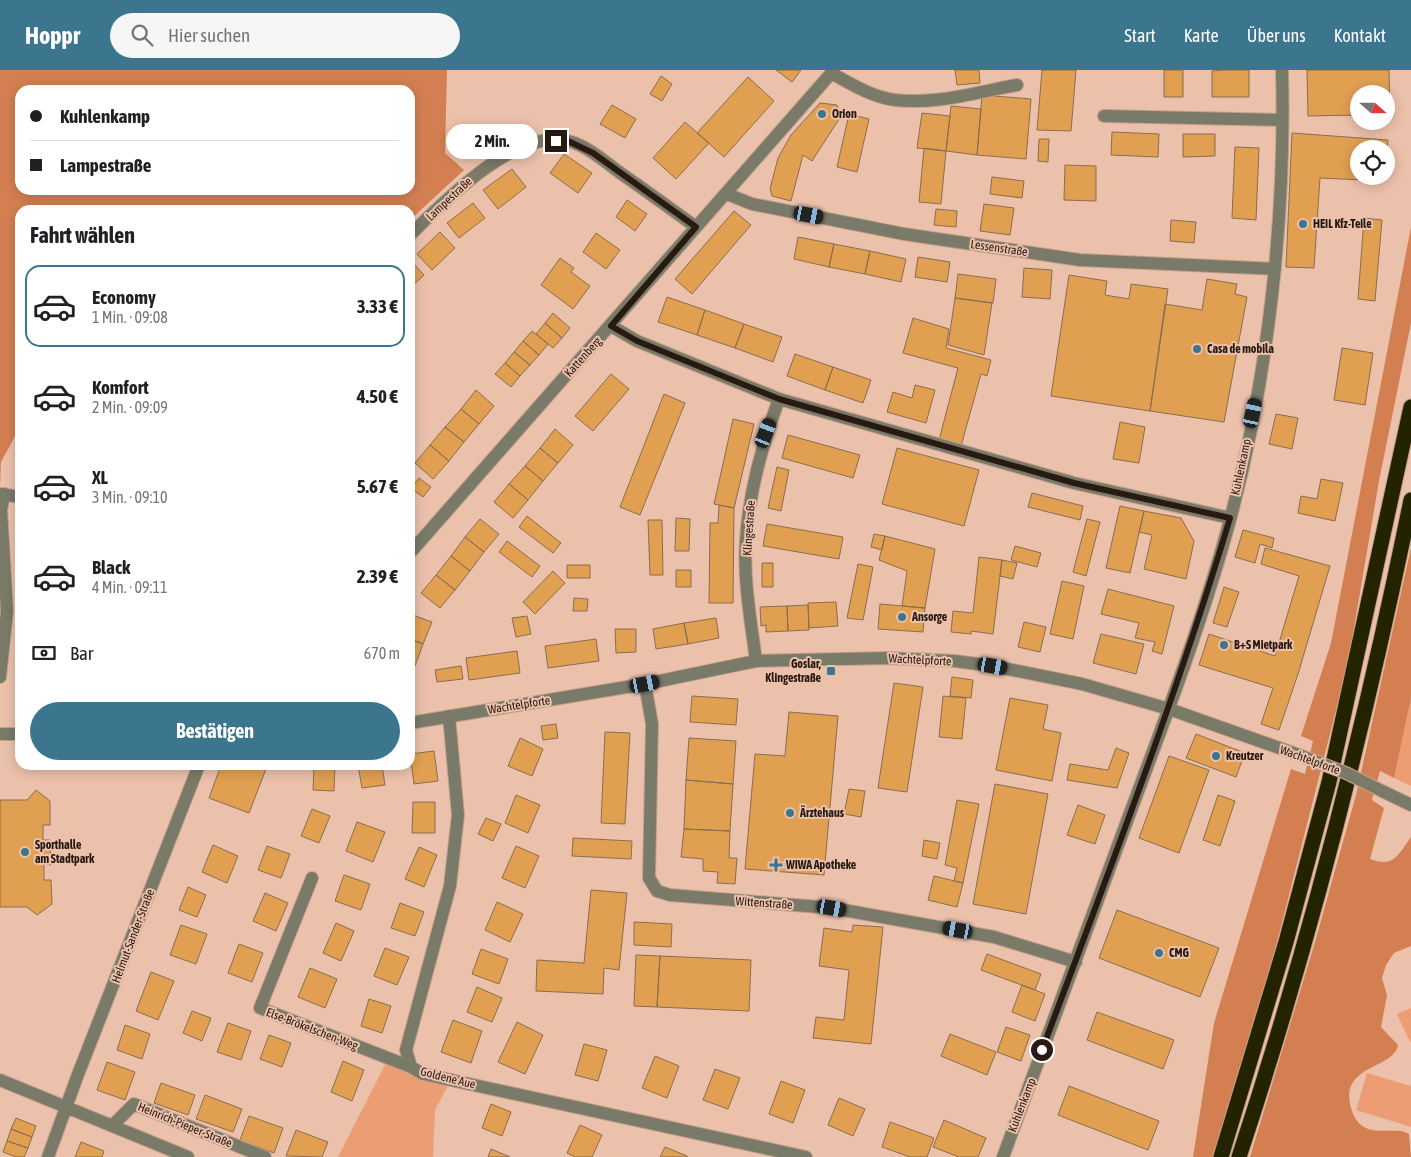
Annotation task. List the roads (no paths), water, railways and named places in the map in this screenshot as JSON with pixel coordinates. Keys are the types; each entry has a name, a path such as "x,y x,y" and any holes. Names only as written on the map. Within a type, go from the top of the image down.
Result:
{"highway":[{"path":"1221,1157 1283,951 1327,790 1349,698 1411,407"},
{"path":"1239,1157 1310,924 1348,781 1411,500"}],"street":[{"name":"Kuhlenkamp","path":"1002,1157 1169,709 1201,616 1230,518 1257,395 1275,269 1282,120 1282,70"},
{"path":"832,72 863,90 894,100 932,101 1017,85"},
{"name":"Kattenberg","path":"415,546 611,326 832,72"},
{"path":"1104,116 1282,120"},
{"name":"Lampestraße","path":"415,230 472,177 521,147 544,140 568,141 593,153 696,227"},
{"name":"Lessenstraße","path":"727,194 752,204 904,234 1080,260 1275,269"},
{"path":"611,326 637,341 779,399 1074,483 1230,518"},
{"name":"Klingestraße","path":"756,661 747,593 746,540 753,481 779,399"},
{"path":"0,677 7,611 1,510 2,494 15,496"},
{"name":"Wachtelpforte","path":"415,722 645,684 756,661 887,658 955,662 1082,684 1169,709 1346,773 1411,804"},
{"name":"Wittenstraße","path":"645,684 652,724 649,878 657,891 670,895 832,908 994,937 1076,962"},
{"name":"Goldene Aue","path":"449,716 458,815 450,886 406,1050 411,1067 423,1074 806,1157"},
{"path":"0,734 15,734"},
{"name":"Helmut-Sander-Straße","path":"48,1157 66,1106 197,770"},
{"name":"Else-Brökelschen-Weg","path":"312,878 260,1008 411,1067"},
{"path":"0,1080 188,1157"},
{"name":"Heinrich-Pieper-Straße","path":"112,1126 134,1104 265,1157"}],"place":[{"name":"Orion","path":"822,114"},
{"name":"HEIL Kfz-Teile","path":"1303,224"},
{"name":"Casa de mobila","path":"1197,349"},
{"name":"Ansorge","path":"902,617"},
{"name":"B+S Mietpark","path":"1224,645"},
{"name":"Goslar, Klingestraße","path":"831,671"},
{"name":"Kreutzer","path":"1216,756"},
{"name":"Ärztehaus","path":"790,813"},
{"name":"Sporthalle am Stadtpark","path":"25,852"},
{"name":"WIWA Apotheke","path":"776,865"},
{"name":"CMG","path":"1159,953"}]}
